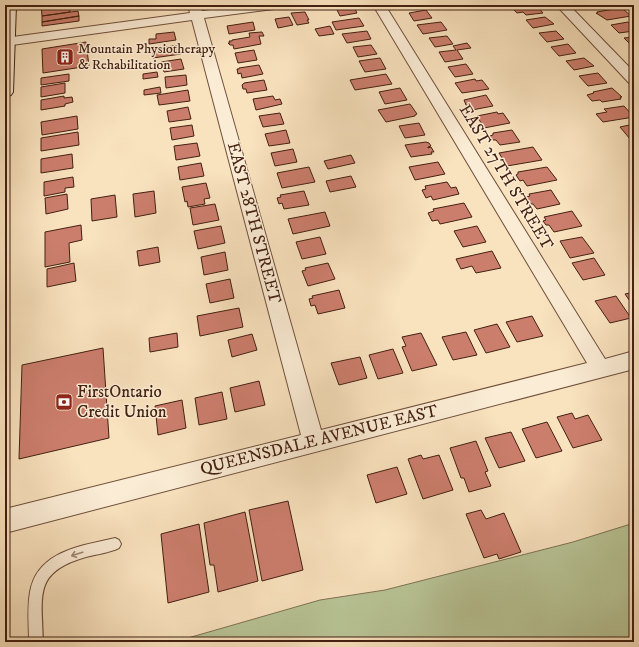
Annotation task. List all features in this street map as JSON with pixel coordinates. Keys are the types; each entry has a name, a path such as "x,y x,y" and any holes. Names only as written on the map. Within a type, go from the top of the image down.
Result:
{"main road":[{"path":"5,92 6,42 9,5"}],"street":[{"path":"6,42 196,10 274,5"},
{"name":"EAST 27TH STREET","path":"379,5 601,369"},
{"path":"562,5 634,80"},
{"name":"EAST 28TH STREET","path":"196,10 314,442"},
{"name":"QUEENSDALE AVENUE EAST","path":"5,521 634,360"}],"lane":[{"path":"36,642 36,598 41,576 55,563 76,554 115,544"}],"green space":[{"path":"634,523 634,642 174,642 320,600 385,590 573,542"}],"building":[{"path":"41,5 70,5 70,12 42,16"},
{"path":"150,5 168,5 169,6 151,8"},
{"path":"353,5 357,13 340,16 336,8"},
{"path":"536,5 543,13 526,15 523,12 517,13 513,9"},
{"path":"623,9 631,16 607,20 596,13 598,13 597,12"},
{"path":"426,10 432,18 414,21 409,13"},
{"path":"78,11 79,16 42,22 42,16"},
{"path":"305,12 309,23 297,25 291,13"},
{"path":"79,16 79,21 42,26 42,22"},
{"path":"289,17 293,25 278,28 275,19"},
{"path":"545,17 554,24 533,28 526,20"},
{"path":"359,18 364,26 336,30 332,22"},
{"path":"253,22 255,30 229,34 227,26"},
{"path":"441,22 447,30 423,34 417,25"},
{"path":"628,22 634,28 634,31 619,33 611,25"},
{"path":"330,26 334,34 319,36 315,29"},
{"path":"367,31 371,39 347,43 342,34"},
{"path":"556,31 564,39 547,42 539,33"},
{"path":"174,32 176,40 149,44 149,39 156,39 156,34"},
{"path":"262,32 264,36 259,36 261,44 234,49 233,45 228,43 232,40 250,37 249,33"},
{"path":"447,36 453,44 435,47 429,38"},
{"path":"634,37 634,47 624,38"},
{"name":"Mountain Physiotherapy & Rehabilitation","path":"86,42 89,66 43,73 42,49"},
{"path":"467,43 471,48 457,50 463,59 445,62 439,52 456,50 453,46"},
{"path":"568,44 576,53 559,56 551,47"},
{"path":"179,45 181,54 153,58 152,49"},
{"path":"371,45 377,54 358,57 353,47"},
{"path":"254,50 257,60 238,63 235,53"},
{"path":"380,58 386,69 365,72 359,61"},
{"path":"584,58 594,66 574,70 566,61"},
{"path":"181,59 184,69 164,72 161,62"},
{"path":"466,64 473,74 455,77 448,67"},
{"path":"259,65 263,74 242,78 241,73 238,74 237,69 239,68"},
{"path":"157,72 158,77 143,79 143,74"},
{"path":"598,73 607,83 588,86 579,76"},
{"path":"69,74 69,81 41,85 41,78"},
{"path":"386,74 392,84 355,90 350,80"},
{"path":"186,75 187,85 166,88 165,77"},
{"path":"475,79 476,81 482,80 489,89 462,93 455,83"},
{"path":"264,80 267,90 247,93 246,89 243,89 242,85 244,83"},
{"path":"65,83 65,93 41,97 41,87"},
{"path":"160,87 161,93 144,95 144,90"},
{"path":"400,88 407,100 385,104 379,92"},
{"path":"612,88 622,97 620,97 621,99 602,102 600,100 592,101 587,95 594,93 593,92"},
{"path":"188,90 190,101 159,105 157,95"},
{"path":"486,95 493,106 472,110 466,105 464,100"},
{"path":"64,96 64,98 72,97 73,102 65,104 65,106 41,110 41,100"},
{"path":"273,96 275,100 280,99 282,104 256,110 253,99"},
{"path":"410,104 417,114 415,116 386,122 378,110"},
{"path":"624,106 634,117 603,122 596,114 607,112 604,109"},
{"path":"188,107 191,119 169,122 167,111"},
{"path":"497,112 498,114 503,113 510,123 484,128 477,116"},
{"path":"280,113 284,124 263,127 259,116"},
{"path":"77,116 78,129 42,135 41,122"},
{"path":"419,123 425,135 405,138 399,126"},
{"path":"634,124 634,138 630,139 620,127"},
{"path":"192,125 194,136 172,140 170,128"},
{"path":"286,130 290,143 269,146 265,134"},
{"path":"512,130 520,142 500,145 490,136 493,135 493,133"},
{"path":"78,132 79,145 41,151 41,138"},
{"path":"426,142 431,146 428,148 431,147 434,152 431,152 432,154 411,157 405,145"},
{"path":"197,143 200,156 176,160 174,146"},
{"path":"533,147 542,160 507,166 499,153"},
{"path":"293,149 297,162 275,166 271,153"},
{"path":"72,154 73,168 41,173 41,159"},
{"path":"351,155 355,163 328,169 324,161"},
{"path":"438,162 445,174 415,180 409,167"},
{"path":"201,163 204,176 180,180 178,167"},
{"path":"309,167 315,182 282,188 277,173"},
{"path":"547,167 557,180 527,186 523,180 520,181 516,175 518,172"},
{"path":"351,176 356,187 330,192 326,181"},
{"path":"73,177 74,187 65,188 65,192 44,196 44,182"},
{"path":"447,182 451,188 456,187 459,194 433,200 431,196 426,198 422,190 426,189 425,186"},
{"path":"206,183 210,198 204,199 205,204 188,207 187,201 185,202 182,187"},
{"path":"551,190 560,204 537,209 526,197 530,196 529,194"},
{"path":"154,191 156,213 135,217 133,194"},
{"path":"304,191 309,205 284,209 282,203 279,204 277,198 281,197 280,195"},
{"path":"67,194 68,209 46,214 45,198"},
{"path":"115,195 117,217 92,221 91,199"},
{"path":"464,203 472,217 440,224 438,220 432,221 428,213 434,211 433,209"},
{"path":"215,204 219,220 193,225 190,208"},
{"path":"572,211 582,226 554,232 549,225 546,225 543,221 546,220 544,217"},
{"path":"325,212 330,226 293,234 288,219"},
{"path":"81,225 82,240 69,243 70,262 45,267 45,232"},
{"path":"221,226 225,243 198,249 194,231"},
{"path":"477,226 486,242 463,247 454,231"},
{"path":"320,237 326,254 302,259 296,242"},
{"path":"582,237 594,253 570,258 560,241"},
{"path":"158,247 160,262 139,266 137,251"},
{"path":"492,251 501,268 476,273 472,266 461,269 456,259"},
{"path":"225,252 228,270 204,275 201,257"},
{"path":"594,258 605,275 583,280 572,263"},
{"path":"74,263 76,281 47,287 47,269"},
{"path":"328,263 335,279 308,286 302,271 306,270 305,268"},
{"path":"230,279 234,298 210,303 206,284"},
{"path":"339,290 345,308 318,314 315,305 311,306 309,299 313,298 312,296"},
{"path":"634,292 634,307 625,294"},
{"path":"616,296 631,318 610,323 595,301"},
{"path":"239,308 243,327 200,336 197,316"},
{"path":"532,316 543,336 517,342 506,322"},
{"path":"497,324 510,347 486,353 474,330"},
{"path":"466,332 477,355 453,360 442,337"},
{"path":"177,333 178,347 150,352 149,338"},
{"path":"421,333 437,365 412,371 402,347 406,346 402,337"},
{"path":"252,334 257,350 232,357 228,340"},
{"name":"FirstOntario Credit Union","path":"103,348 109,438 19,459 22,365"},
{"path":"393,349 403,373 378,379 369,355"},
{"path":"360,357 367,378 339,385 331,363"},
{"path":"259,381 265,405 235,412 230,388"},
{"path":"222,392 227,419 199,425 195,398"},
{"path":"182,400 186,428 158,435 155,406"},
{"path":"572,413 575,419 588,415 602,440 573,448 557,417"},
{"path":"547,422 562,451 536,458 522,429"},
{"path":"511,432 525,461 499,468 485,438"},
{"path":"476,441 488,471 485,472 491,486 469,492 464,478 461,478 450,448"},
{"path":"421,455 423,459 439,455 453,490 423,499 408,459"},
{"path":"397,467 407,494 376,503 367,475"},
{"path":"288,501 303,570 262,581 249,510"},
{"path":"481,510 486,519 504,513 521,552 499,559 497,554 484,558 466,514"},
{"path":"245,512 258,581 218,592 214,565 210,565 204,523"},
{"path":"199,524 209,592 168,603 161,534"}],"place":[{"name":"Mountain Physiotherapy & Rehabilitation","path":"65,57"},
{"name":"FirstOntario Credit Union","path":"64,402"}]}
